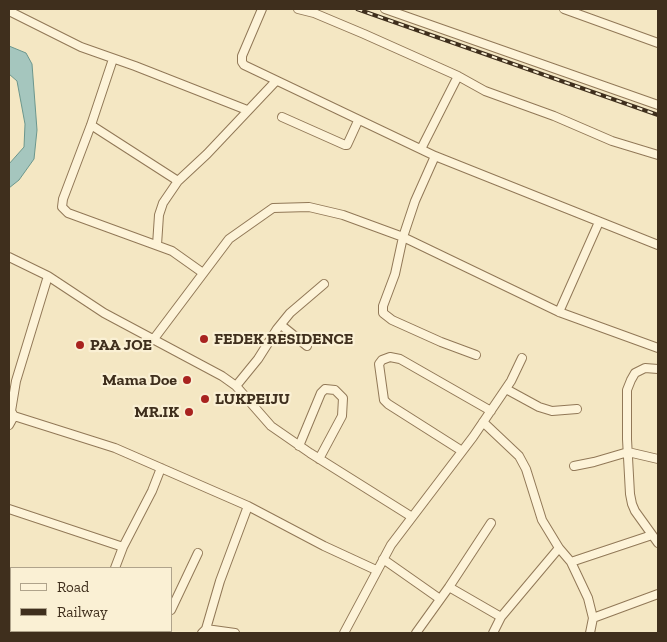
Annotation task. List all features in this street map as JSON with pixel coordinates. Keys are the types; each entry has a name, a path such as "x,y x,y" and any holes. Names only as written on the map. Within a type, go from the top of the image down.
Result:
{"street":[{"path":"262,9 242,56 244,65 358,121 435,156 658,246"},
{"path":"298,9 314,13 364,34 458,76 485,91 554,116 612,141 658,155"},
{"path":"385,9 658,105"},
{"path":"564,9 658,43"},
{"path":"9,11 81,47 247,110"},
{"path":"113,60 63,199 62,207 68,213 172,251 203,272"},
{"path":"421,149 458,76"},
{"path":"157,245 159,215 163,203 178,181 207,154 276,81"},
{"path":"282,117 345,145 358,121"},
{"path":"91,125 178,181"},
{"path":"435,156 403,237 394,274 383,306 383,313 392,320 441,342 476,354"},
{"path":"153,340 229,239 274,208 309,207 343,215 403,237 559,312 658,348"},
{"path":"559,312 598,222"},
{"path":"9,257 48,276 104,313 222,376 236,386 271,426 319,459 412,517"},
{"path":"48,276 16,381 11,411 14,416 115,448 248,506 324,546 376,570"},
{"path":"236,386 264,351 290,313 324,284"},
{"path":"281,324 307,346"},
{"path":"462,451 384,400 378,368 379,364 382,360 390,358 400,359 491,410"},
{"path":"344,633 383,559 506,389 522,358"},
{"path":"658,369 645,368 635,373 627,390 628,452 632,504 658,544"},
{"path":"299,446 321,393 325,389 335,390 343,398 342,416 319,459"},
{"path":"506,389 539,407 552,411 577,409"},
{"path":"9,426 14,416"},
{"path":"483,422 519,456 526,469 542,520 559,548 571,562 588,598 593,618 590,633"},
{"path":"574,466 628,452 658,459"},
{"path":"115,567 161,468"},
{"path":"236,633 204,631 220,581 248,506"},
{"path":"9,509 123,547"},
{"path":"416,633 491,523"},
{"path":"571,562 652,535"},
{"path":"493,633 501,617 559,548"},
{"path":"172,608 198,553"},
{"path":"383,559 440,599"},
{"path":"449,587 501,617"},
{"path":"593,618 658,594"}],"water":[{"path":"9,46 26,53 32,64 37,130 34,159 19,180 9,188 9,164 24,147 25,124 17,81 9,74"}],"railway":[{"path":"357,9 658,115"}],"place":[{"name":"FEDEK RESIDENCE","path":"204,339"},
{"name":"PAA JOE","path":"80,345"},
{"name":"Mama Doe","path":"187,380"},
{"name":"LUKPEIJU","path":"205,399"},
{"name":"MR.IK","path":"189,412"}]}
